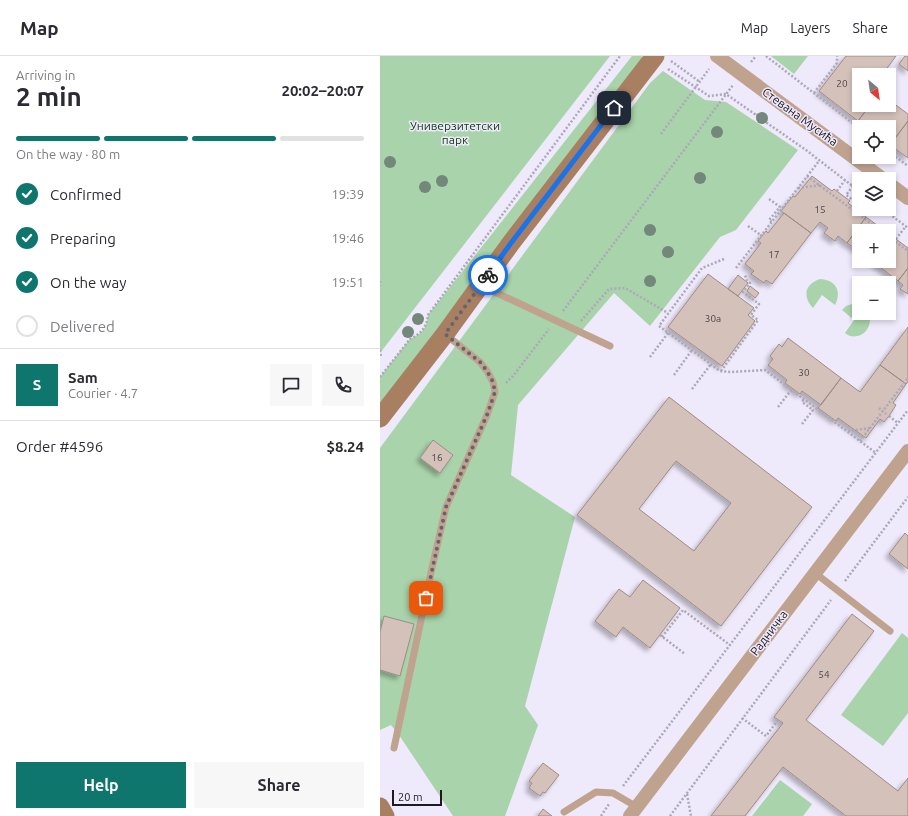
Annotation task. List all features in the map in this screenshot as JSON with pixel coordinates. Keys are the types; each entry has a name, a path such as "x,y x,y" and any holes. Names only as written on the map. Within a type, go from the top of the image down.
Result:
{"main road":[{"path":"380,418 445,334 511,243 664,62"},
{"path":"380,807 386,816"}],"street":[{"name":"Стевана Мусића","path":"717,57 873,172"},
{"path":"896,189 908,198"},
{"name":"Радничка","path":"633,812 908,451"}],"lane":[{"path":"481,285 610,346"},
{"path":"394,748 446,507 487,415 495,392 493,382 480,362 445,334"},
{"path":"815,573 890,631"},
{"path":"564,812 596,792 613,793 633,812"}],"path":[{"path":"380,377 410,339 423,331 428,323 428,315 620,56"},
{"path":"766,56 852,123"},
{"path":"814,93 837,63 837,56"},
{"path":"661,134 717,57"},
{"path":"664,62 700,82"},
{"path":"664,62 709,96 726,94 852,185"},
{"path":"495,392 513,376 736,81"},
{"path":"756,115 764,115 768,123"},
{"path":"896,157 908,166"},
{"path":"736,268 819,160"},
{"path":"808,176 872,224"},
{"path":"837,191 845,180"},
{"path":"798,188 821,185"},
{"path":"852,187 846,195 852,200"},
{"path":"769,199 780,207 769,220 772,222"},
{"path":"892,216 907,227 896,239"},
{"path":"748,226 762,236"},
{"path":"896,242 908,251"},
{"path":"724,259 702,268 659,326 720,371 731,372 765,370 876,452"},
{"path":"720,371 758,320 751,315 759,304 743,292 750,283 747,281 745,275"},
{"path":"380,281 380,286"},
{"path":"574,329 609,289 625,288 668,313"},
{"path":"650,358 668,333"},
{"path":"380,350 381,357"},
{"path":"674,375 692,350"},
{"path":"692,389 711,364"},
{"path":"860,441 870,428 886,414 908,378"},
{"path":"778,407 792,389"},
{"path":"802,424 812,410 802,402 804,399"},
{"path":"879,408 898,423"},
{"path":"601,816 908,410"},
{"path":"847,431 870,428"},
{"path":"670,816 908,497"},
{"path":"685,654 661,636 682,610 730,645"},
{"path":"742,718 766,736 778,720"},
{"path":"686,793 691,816"}],"green space":[{"name":"Универзитетски парк","path":"380,56 610,56 380,353"},
{"path":"632,56 641,56 647,60 380,418 380,377 410,339 418,335 423,330 428,315"},
{"path":"771,56 808,56 794,74"},
{"path":"663,71 705,100 726,102 798,150 736,230 720,237 650,326 614,293 518,405 511,475 575,517 525,706 538,725 505,816 453,816 391,725 380,730 380,448 650,83"},
{"path":"820,279 834,284 836,287 838,295 835,305 822,295 813,308 807,299 806,295 808,287"},
{"path":"852,304 852,318 842,310 846,306"},
{"path":"854,320 870,320 869,326 864,333 850,336 845,333"},
{"path":"902,633 908,638 908,713 883,746 841,715"},
{"path":"780,780 812,804 803,816 752,816"}],"building":[{"path":"846,56 896,56 887,68 852,68 852,112 865,112 859,120 857,120 819,91"},
{"path":"905,56 908,56 908,71 899,64"},
{"path":"896,105 908,114 908,121 896,137 896,120 859,120 865,112 896,112"},
{"path":"908,121 908,158 896,149 896,137"},
{"path":"812,176 832,191 834,189 850,201 848,203 852,206 852,216 866,217 861,224 852,224 852,236 847,243 838,236 835,241 824,233 828,228 820,222 811,233 781,211 793,196 795,197"},
{"path":"784,213 811,233 772,284 766,280 764,283 751,274 754,271 745,264 761,243 758,241 766,231 768,233"},
{"path":"866,217 876,224 861,224"},
{"path":"852,236 852,246 847,243"},
{"path":"896,239 908,248 908,268 898,281 896,279 896,276 892,276 881,268 896,268"},
{"path":"908,268 908,294 900,289 903,285 898,281"},
{"path":"708,274 754,308 748,315 755,321 722,366 668,327"},
{"path":"738,275 748,283 738,296 728,289"},
{"path":"750,286 759,293 755,298 747,291"},
{"path":"908,327 908,382 906,384 880,365"},
{"path":"788,338 841,378 821,405 802,391 800,394 785,383 787,380 768,365 773,359 770,356 779,344 782,347"},
{"path":"880,365 906,384 893,403 896,405 889,416 884,422 880,419 866,438 838,418 836,421 818,408 841,378 860,392"},
{"path":"669,397 812,507 721,626 577,515","holes":["676,461 731,503 694,551 639,509"]},
{"path":"433,440 453,455 440,473 420,458"},
{"path":"905,533 908,536 908,569 889,554"},
{"path":"643,580 680,608 650,648 623,627 616,637 595,621 619,589 630,597"},
{"path":"852,614 874,631 806,720 898,791 908,778 908,816 846,816 783,767 745,816 711,816 783,723 774,717"},
{"path":"384,616 414,624 400,676 380,670 380,632"},
{"path":"543,763 559,775 545,793 543,792 540,796 529,788 532,783 529,781"},
{"path":"543,809 552,816 538,816"}],"way so far":[{"path":"426,598 446,507 487,415 495,392 493,382 480,362 445,334 488,275"}],"route":[{"path":"488,275 614,108"}]}
